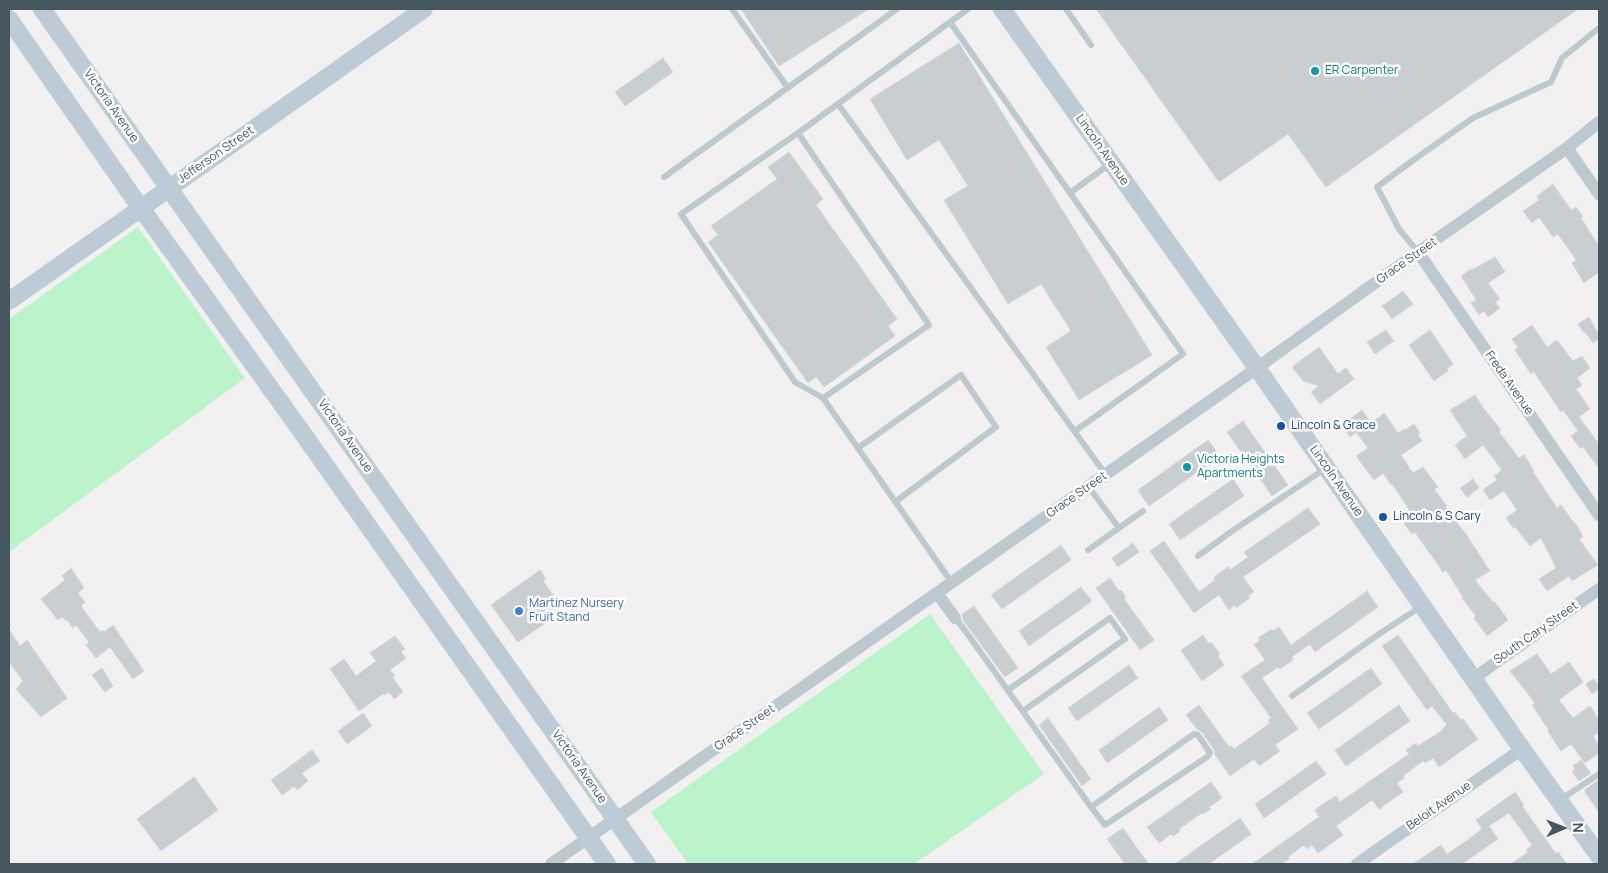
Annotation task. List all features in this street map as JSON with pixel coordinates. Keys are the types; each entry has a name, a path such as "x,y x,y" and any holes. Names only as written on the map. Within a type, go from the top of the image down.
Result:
{"main road":[{"name":"Victoria Avenue","path":"42,9 647,864"},
{"name":"Jefferson Street","path":"9,301 424,9"},
{"name":"Lincoln Avenue","path":"1002,9 1257,368 1522,749 1599,856"},
{"path":"9,19 141,208 608,864"}],"street":[{"name":"Grace Street","path":"552,864 1257,368 1567,148 1599,122"},
{"path":"1567,148 1599,194"},
{"name":"Freda Avenue","path":"1418,252 1599,515"},
{"name":"South Cary Street","path":"1474,678 1599,589"},
{"path":"937,593 955,618"},
{"name":"Beloit Avenue","path":"1357,864 1522,749"}],"lane":[{"path":"732,9 788,88"},
{"path":"664,176 897,9"},
{"path":"952,583 823,398 796,382 680,214 798,133 968,9"},
{"path":"1066,9 1091,45"},
{"path":"950,22 1183,354 1074,432"},
{"path":"1418,252 1399,230 1377,187 1472,118 1551,82 1562,58 1599,28"},
{"path":"838,104 1106,475"},
{"path":"798,133 929,325 823,398"},
{"path":"1070,193 1112,163"},
{"path":"858,448 961,375 996,427 895,502"},
{"path":"1198,556 1327,468"},
{"path":"1088,486 1119,528"},
{"path":"1088,550 1143,510"},
{"path":"1292,696 1379,634 1423,606"},
{"path":"955,618 1008,690 1091,806 1105,825 1207,757 1210,753 1198,736 1194,734 1091,806"},
{"path":"1008,690 1110,618 1124,639 1023,711"},
{"path":"1559,801 1599,774"}],"green space":[{"path":"138,227 245,378 9,552 9,319"},
{"path":"930,614 1044,774 914,864 688,864 651,812"}],"building":[{"path":"741,9 869,9 779,66"},
{"name":"ER Carpenter","path":"1096,9 1578,9 1326,187 1288,134 1219,182"},
{"path":"959,43 1152,355 1079,400 1046,347 1071,331 1041,284 1008,304 944,200 968,186 939,140 907,160 870,99"},
{"path":"663,58 673,72 625,106 615,92"},
{"path":"789,152 823,199 816,205 897,319 888,326 895,336 824,387 816,377 808,383 708,242 718,235 711,226 777,179 768,167"},
{"path":"1553,184 1571,210 1576,207 1599,246 1599,272 1584,283 1572,263 1576,260 1558,234 1553,237 1539,217 1532,223 1523,211 1539,200 1537,196"},
{"path":"1495,257 1505,272 1488,283 1500,299 1495,302 1500,308 1488,317 1484,311 1479,315 1471,303 1476,300 1461,276"},
{"path":"1403,291 1413,304 1392,319 1382,306"},
{"path":"1589,317 1599,335 1599,339 1593,343 1578,324"},
{"path":"1532,325 1547,347 1557,340 1573,361 1582,356 1590,368 1577,378 1582,385 1576,389 1590,409 1579,417 1599,444 1599,468 1583,447 1580,448 1571,436 1578,431 1563,410 1561,412 1534,372 1531,374 1515,350 1518,348 1512,339"},
{"path":"1386,330 1394,341 1375,354 1367,342"},
{"path":"1430,330 1453,364 1447,369 1448,371 1434,381 1409,345"},
{"path":"1319,347 1338,374 1346,368 1354,379 1320,404 1311,392 1319,386 1303,381 1292,367"},
{"path":"1475,395 1501,430 1499,432 1519,458 1524,455 1557,508 1561,505 1576,524 1583,537 1579,539 1598,565 1572,581 1569,576 1547,591 1539,579 1556,568 1541,538 1530,546 1506,518 1517,510 1504,491 1490,500 1483,490 1497,480 1494,476 1502,470 1483,445 1465,459 1455,445 1467,436 1450,410"},
{"path":"1362,410 1371,423 1384,413 1398,433 1414,424 1420,433 1418,435 1422,441 1401,455 1413,473 1423,467 1438,487 1434,489 1447,506 1445,507 1466,534 1490,571 1475,580 1508,620 1487,636 1474,618 1476,616 1462,598 1446,570 1443,572 1414,531 1412,534 1403,522 1412,514 1392,484 1383,473 1374,480 1356,456 1368,448 1356,432 1350,437 1342,425"},
{"name":"Victoria Heights Apartments","path":"1243,421 1288,485 1272,496 1227,432"},
{"name":"Victoria Heights Apartments","path":"1208,440 1220,456 1149,506 1138,490"},
{"name":"Victoria Heights Apartments","path":"1233,479 1244,496 1180,540 1169,524"},
{"path":"1473,479 1479,488 1467,497 1460,488"},
{"path":"1308,508 1320,524 1243,577 1254,592 1248,596 1250,598 1236,608 1235,605 1229,610 1219,595 1194,613 1150,551 1164,541 1199,592 1215,580 1214,577 1228,567 1230,570 1248,557 1244,552"},
{"path":"1133,543 1139,552 1118,567 1112,558"},
{"path":"1061,545 1071,560 1002,609 991,595"},
{"path":"71,568 84,588 78,593 85,602 81,606 100,632 103,630 104,632 113,625 144,671 133,679 110,647 96,658 86,645 89,642 76,625 73,628 62,617 58,620 41,599 65,580 62,576"},
{"path":"540,570 546,579 543,581 554,596 552,598 558,607 544,617 547,622 518,642 491,605"},
{"path":"1110,578 1126,597 1124,599 1154,640 1140,650 1096,588"},
{"path":"1081,587 1092,601 1029,646 1019,631"},
{"path":"1367,591 1378,607 1315,652 1310,644 1292,657 1293,660 1262,678 1298,729 1275,745 1280,751 1259,766 1254,759 1230,776 1202,732 1197,729 1186,715 1199,705 1229,747 1232,746 1234,749 1270,723 1268,720 1271,718 1241,676 1265,660 1254,644 1260,641 1258,638 1279,627 1291,645"},
{"path":"974,606 1018,668 1005,677 963,620 962,614"},
{"path":"9,629 20,646 27,640 67,698 41,717 16,689 23,681 9,662"},
{"path":"1203,635 1209,644 1211,642 1220,654 1218,656 1224,665 1202,681 1181,650"},
{"path":"1398,635 1453,713 1455,712 1461,720 1463,719 1478,739 1439,767 1433,758 1425,763 1423,761 1397,783 1403,792 1379,809 1372,800 1336,826 1343,835 1318,853 1312,845 1307,849 1304,845 1282,864 1252,864 1319,817 1315,810 1326,802 1336,796 1340,802 1409,754 1406,750 1416,743 1418,746 1443,730 1447,725 1432,706 1427,710 1382,646"},
{"path":"395,636 405,649 401,652 406,658 390,670 403,692 394,699 389,692 383,694 359,711 330,669 344,659 356,676 376,661 370,653"},
{"path":"1537,654 1551,674 1569,662 1583,682 1559,700 1573,718 1590,706 1599,720 1599,732 1593,736 1599,745 1599,753 1585,763 1571,744 1561,751 1532,705 1535,703 1510,671"},
{"path":"1129,665 1138,678 1077,721 1068,708"},
{"path":"102,668 113,686 105,692 92,675"},
{"path":"1371,668 1382,684 1319,729 1307,713"},
{"path":"1594,679 1599,689 1592,694 1586,684"},
{"path":"1399,705 1410,721 1346,766 1335,750"},
{"path":"1159,707 1168,720 1107,763 1099,750"},
{"path":"363,713 372,726 347,744 338,731"},
{"path":"1048,718 1091,779 1082,786 1039,725"},
{"path":"312,750 320,761 302,773 308,781 297,790 294,786 282,795 271,780"},
{"path":"1581,760 1591,773 1579,781 1572,772 1575,769 1573,766"},
{"path":"1316,761 1326,774 1264,818 1255,804"},
{"path":"194,777 218,810 161,851 137,819"},
{"path":"1597,781 1599,785 1599,812 1585,792"},
{"path":"1211,782 1222,798 1209,807 1211,809 1179,829 1180,831 1173,836 1171,834 1159,843 1147,827"},
{"path":"1515,792 1524,805 1522,806 1556,854 1558,852 1567,864 1511,864 1528,852 1526,850 1532,845 1509,813 1489,826 1498,839 1462,864 1413,864 1441,845 1447,854 1469,839 1482,829 1476,820"},
{"path":"1240,818 1251,834 1209,864 1175,864"},
{"path":"1123,828 1149,864 1125,864 1107,839"}],"place":[{"name":"ER Carpenter","path":"1315,71"},
{"name":"Lincoln & Grace","path":"1281,426"},
{"name":"Victoria Heights Apartments","path":"1187,467"},
{"name":"Lincoln & S Cary","path":"1383,517"},
{"name":"Martinez Nursery Fruit Stand","path":"519,611"}]}
